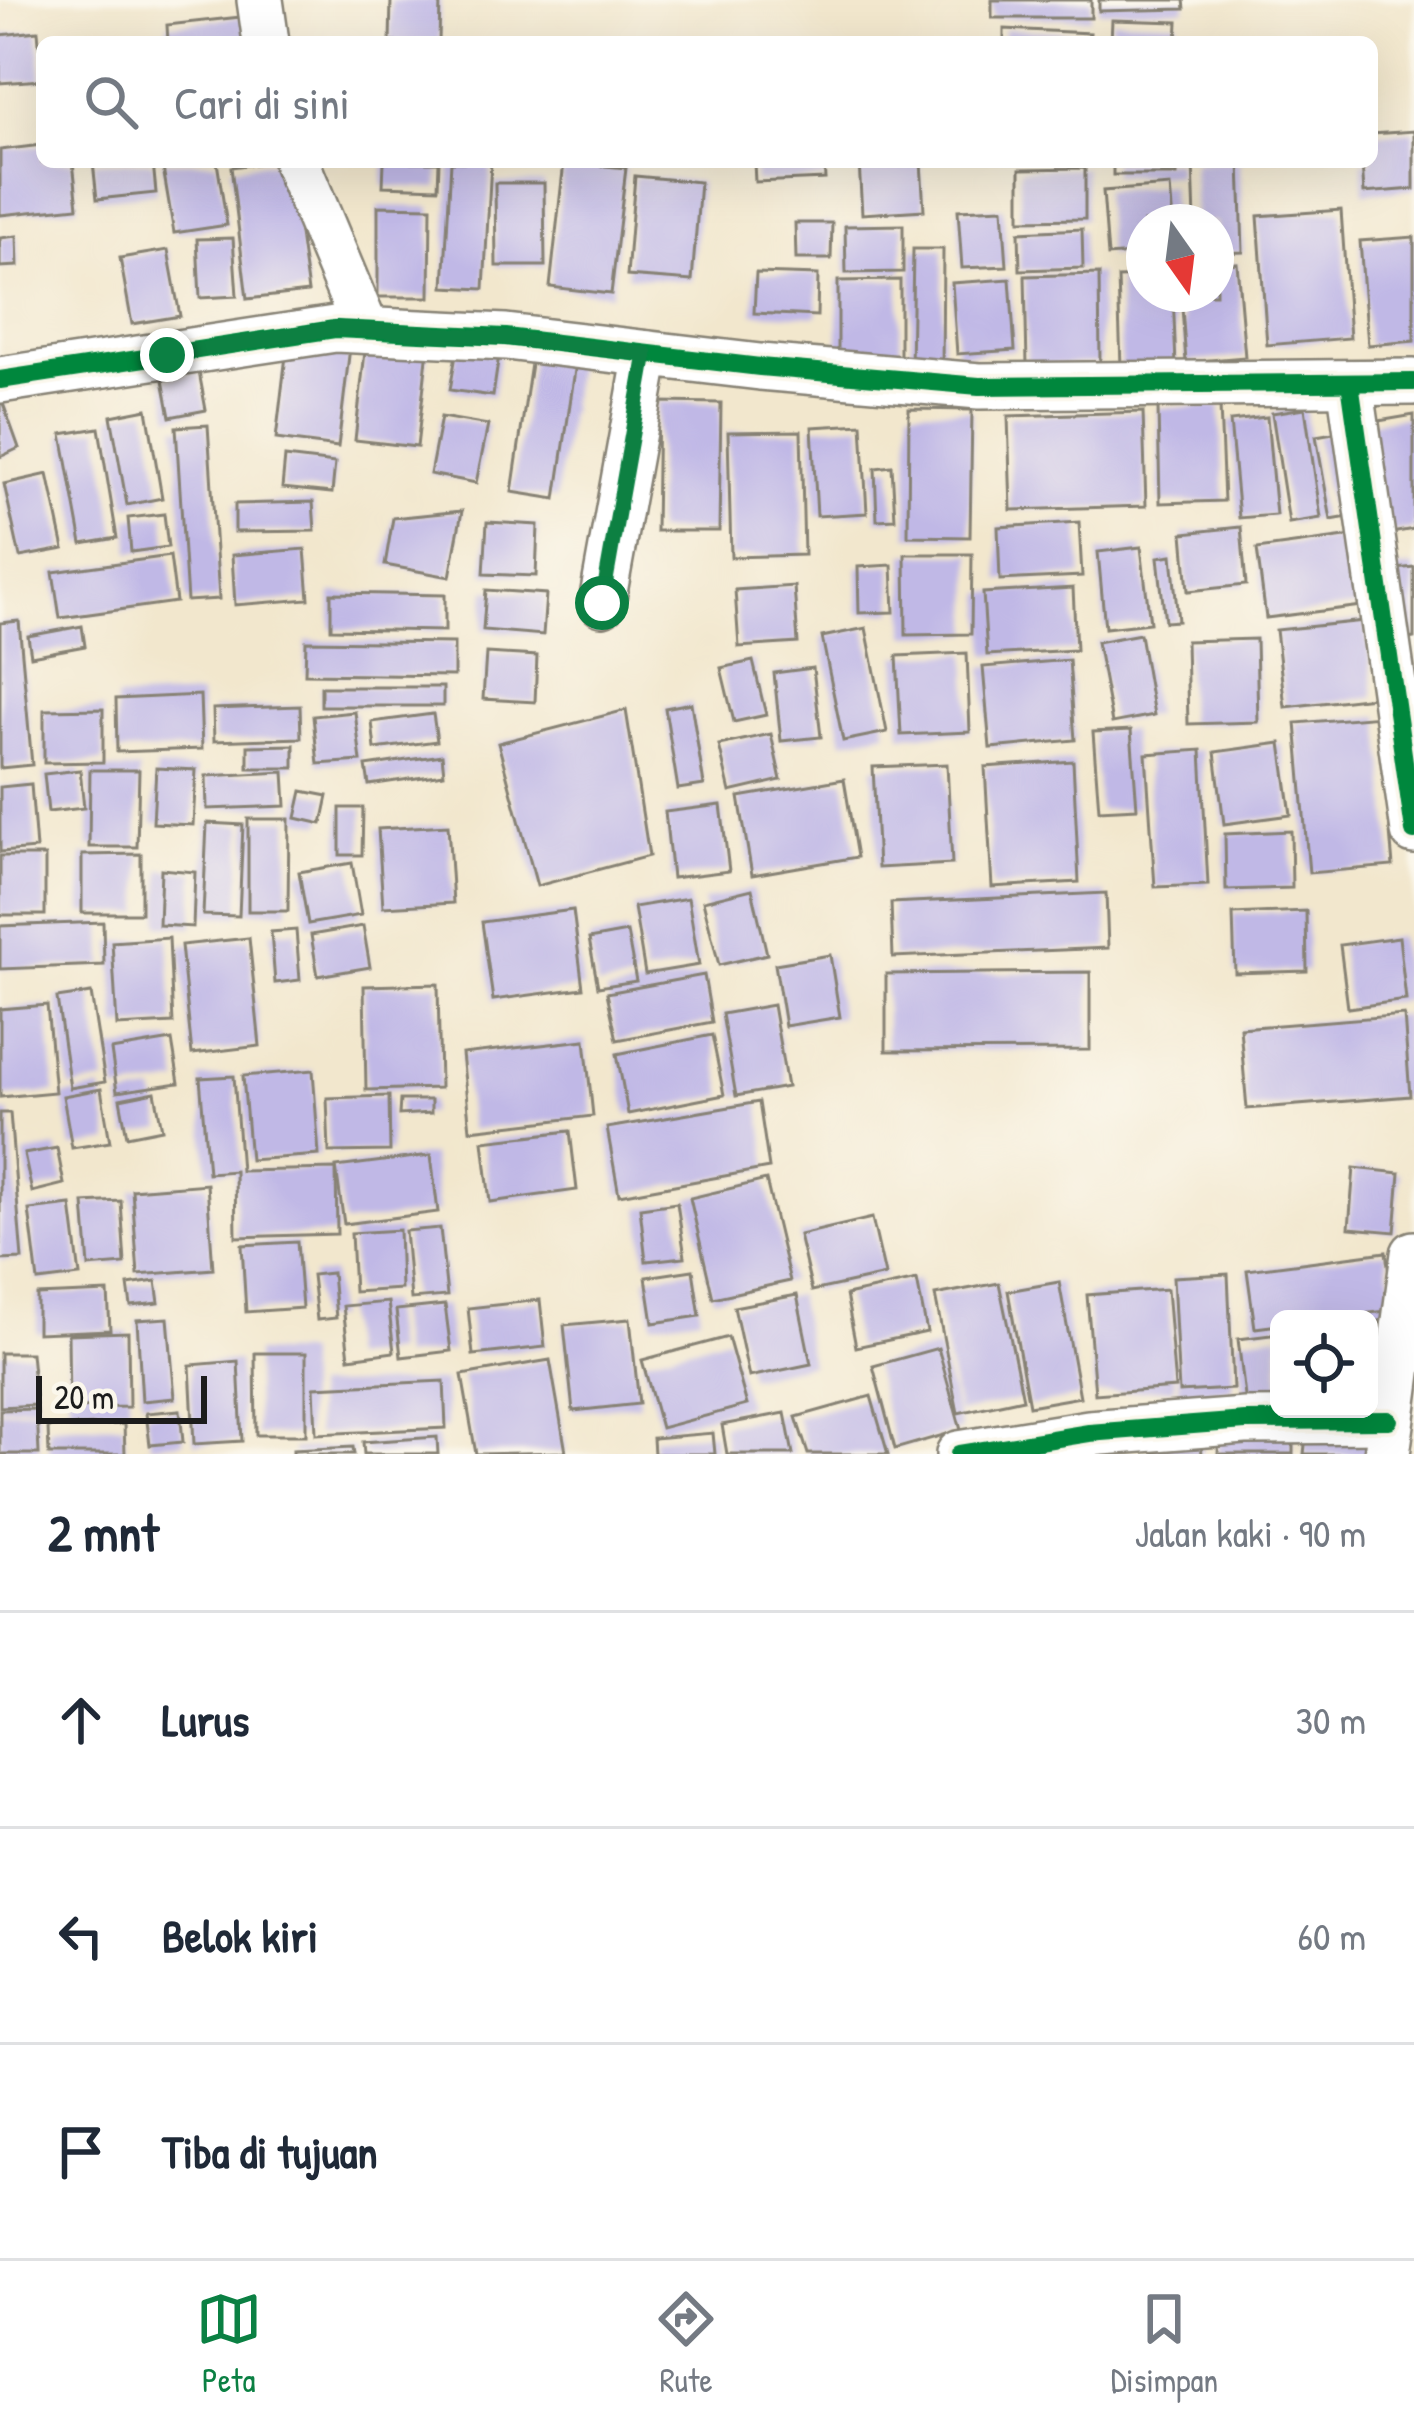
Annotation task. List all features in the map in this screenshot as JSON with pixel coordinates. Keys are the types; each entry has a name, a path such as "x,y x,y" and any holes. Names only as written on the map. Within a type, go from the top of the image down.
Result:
{"street":[{"path":"260,0 265,36"},
{"path":"298,168 365,330"},
{"path":"0,380 335,328 506,338 979,386 1414,382"},
{"path":"602,603 646,354"},
{"path":"1350,383 1414,831"},
{"path":"958,1454 1089,1433 1245,1421 1388,1437 1414,1254"}],"building":[{"path":"391,0 440,0 439,36 390,36"},
{"path":"992,0 1091,0 1091,18 992,18"},
{"path":"1099,0 1184,0 1185,9 1099,11"},
{"path":"250,16 252,36 168,36 167,25"},
{"path":"1112,20 1178,22 1177,36 1111,36"},
{"path":"1004,29 1090,33 1090,36 1004,36"},
{"path":"38,31 36,80 0,83 0,35"},
{"path":"1414,131 1414,189 1364,193 1362,168 1378,168 1378,134"},
{"path":"36,146 36,168 74,168 78,207 0,215 0,150"},
{"path":"94,168 154,168 156,193 97,199"},
{"path":"163,168 218,168 227,225 174,233"},
{"path":"231,168 291,168 308,292 247,299"},
{"path":"384,168 439,168 438,188 383,186"},
{"path":"451,168 491,168 484,289 444,287"},
{"path":"563,168 626,168 611,294 550,287"},
{"path":"754,168 824,168 825,179 755,182"},
{"path":"859,168 921,168 924,210 862,214"},
{"path":"1085,168 1085,219 1020,220 1020,169"},
{"path":"1113,168 1177,168 1177,175 1113,175"},
{"path":"1193,168 1240,168 1243,252 1234,252 1234,204 1194,204"},
{"path":"635,176 700,182 692,281 627,276"},
{"path":"495,183 544,183 545,266 496,266"},
{"path":"1170,186 1172,204 1126,204 1126,254 1108,256 1103,191"},
{"path":"378,206 431,207 430,297 378,297"},
{"path":"1003,208 1007,266 962,268 958,210"},
{"path":"1341,210 1350,338 1267,345 1258,216"},
{"path":"795,223 832,223 831,259 796,259"},
{"path":"903,225 903,272 846,273 845,226"},
{"path":"1082,229 1083,268 1020,270 1019,232"},
{"path":"17,236 18,266 0,267 0,238"},
{"path":"1414,237 1414,341 1368,345 1360,241"},
{"path":"233,238 237,296 200,298 197,239"},
{"path":"913,249 943,249 942,372 911,372"},
{"path":"168,250 180,316 132,324 120,258"},
{"path":"1234,263 1245,357 1186,362 1182,312 1234,312"},
{"path":"756,273 818,275 817,316 754,313"},
{"path":"1099,274 1100,363 1027,365 1025,276"},
{"path":"1118,278 1126,278 1126,312 1174,312 1176,365 1121,367"},
{"path":"1010,279 1015,350 957,354 952,283"},
{"path":"900,280 900,356 838,357 838,281"},
{"path":"288,339 350,347 338,447 276,439"},
{"path":"366,343 428,349 417,447 355,440"},
{"path":"457,349 499,355 493,396 450,390"},
{"path":"532,357 576,363 556,499 512,492"},
{"path":"199,372 206,410 170,417 163,380"},
{"path":"0,395 19,448 0,457"},
{"path":"658,402 721,403 719,531 656,531"},
{"path":"1220,406 1224,501 1160,503 1158,408"},
{"path":"1305,408 1321,518 1289,523 1272,413"},
{"path":"147,409 162,498 127,505 111,416"},
{"path":"909,409 972,410 970,537 908,536"},
{"path":"1143,412 1146,506 1011,510 1008,416"},
{"path":"1414,415 1414,529 1380,535 1361,424"},
{"path":"441,417 488,425 476,483 430,474"},
{"path":"1267,417 1276,515 1239,518 1230,421"},
{"path":"862,424 867,513 817,516 812,427"},
{"path":"208,425 219,599 187,601 176,427"},
{"path":"99,428 117,538 82,544 62,434"},
{"path":"801,431 804,555 731,557 728,432"},
{"path":"1345,431 1360,515 1331,520 1316,436"},
{"path":"285,457 335,463 332,493 282,488"},
{"path":"892,466 895,519 877,520 875,468"},
{"path":"48,474 64,549 20,557 4,484"},
{"path":"313,502 315,531 235,532 235,504"},
{"path":"462,511 450,577 385,565 393,518"},
{"path":"164,514 168,547 131,552 128,518"},
{"path":"487,522 538,525 536,576 484,574"},
{"path":"1079,522 1082,576 1000,580 998,527"},
{"path":"1241,527 1246,585 1188,591 1183,533"},
{"path":"1353,536 1362,606 1266,618 1257,549"},
{"path":"1141,547 1150,623 1105,628 1098,552"},
{"path":"305,549 309,599 235,605 232,555"},
{"path":"905,554 972,554 971,634 906,635"},
{"path":"1172,555 1178,621 1165,622 1158,557"},
{"path":"170,556 176,602 60,618 53,572"},
{"path":"892,565 894,612 859,613 858,567"},
{"path":"1414,567 1414,638 1398,641 1388,570"},
{"path":"794,586 798,643 739,647 735,590"},
{"path":"1073,588 1076,650 987,655 983,593"},
{"path":"486,590 546,594 543,635 483,630"},
{"path":"331,593 445,595 445,631 331,629"},
{"path":"19,621 32,765 0,768 0,623"},
{"path":"1365,621 1374,697 1285,707 1276,630"},
{"path":"82,626 85,646 31,656 28,636"},
{"path":"866,628 887,732 843,741 822,637"},
{"path":"1140,634 1154,715 1112,723 1097,642"},
{"path":"1256,639 1258,722 1188,724 1186,641"},
{"path":"306,641 454,643 454,676 305,674"},
{"path":"486,653 537,656 535,702 483,699"},
{"path":"967,653 970,732 901,735 897,656"},
{"path":"1069,660 1075,740 990,748 983,667"},
{"path":"753,661 766,715 734,722 721,668"},
{"path":"813,668 821,737 781,741 774,673"},
{"path":"321,687 443,687 443,706 321,706"},
{"path":"200,695 202,749 117,752 116,699"},
{"path":"691,703 704,785 678,789 665,708"},
{"path":"300,706 301,738 214,741 213,709"},
{"path":"103,709 103,762 44,763 44,710"},
{"path":"626,710 649,856 537,886 498,743"},
{"path":"355,712 361,761 318,764 313,716"},
{"path":"433,714 437,741 375,749 372,722"},
{"path":"1380,716 1393,866 1309,873 1296,723"},
{"path":"1131,730 1137,808 1099,810 1093,732"},
{"path":"771,734 781,780 730,792 719,745"},
{"path":"1281,743 1291,815 1224,824 1215,752"},
{"path":"294,745 294,768 248,768 248,746"},
{"path":"1201,750 1208,885 1155,887 1146,754"},
{"path":"442,755 444,774 369,785 366,766"},
{"path":"1073,761 1079,882 992,887 985,767"},
{"path":"947,764 952,864 878,868 873,767"},
{"path":"156,768 196,770 193,825 153,823"},
{"path":"80,770 84,808 48,812 44,774"},
{"path":"90,770 139,770 137,847 89,847"},
{"path":"284,772 286,806 207,809 206,776"},
{"path":"844,779 857,857 752,875 739,797"},
{"path":"31,784 36,849 0,852 0,787"},
{"path":"302,791 328,796 322,824 296,818"},
{"path":"721,805 729,871 672,878 665,812"},
{"path":"340,808 363,808 362,855 340,855"},
{"path":"248,819 289,819 288,911 248,911"},
{"path":"207,823 243,825 239,916 203,915"},
{"path":"448,825 453,903 383,907 378,829"},
{"path":"1291,831 1292,888 1226,890 1225,834"},
{"path":"141,854 141,913 82,913 82,855"},
{"path":"0,856 45,856 45,915 0,915"},
{"path":"352,863 361,915 308,924 299,872"},
{"path":"161,869 195,872 193,927 159,925"},
{"path":"752,889 767,954 719,965 703,901"},
{"path":"1106,893 1108,948 893,957 891,903"},
{"path":"688,898 699,965 645,974 634,907"},
{"path":"573,910 583,988 493,1000 482,922"},
{"path":"1306,911 1307,971 1235,973 1233,914"},
{"path":"103,922 104,965 0,969 0,926"},
{"path":"363,926 370,967 318,976 311,935"},
{"path":"296,930 300,980 275,983 271,932"},
{"path":"627,932 636,981 598,987 589,939"},
{"path":"1399,937 1406,1000 1348,1008 1340,945"},
{"path":"169,938 173,1023 117,1026 112,942"},
{"path":"249,938 260,1046 192,1054 181,945"},
{"path":"830,955 840,1017 785,1026 775,964"},
{"path":"1090,972 1090,1050 886,1051 886,974"},
{"path":"704,975 712,1022 617,1040 607,993"},
{"path":"438,984 440,1088 366,1090 364,986"},
{"path":"91,993 105,1082 70,1088 57,998"},
{"path":"47,1005 55,1092 0,1097 0,1009"},
{"path":"773,1005 787,1087 736,1096 722,1014"},
{"path":"1404,1015 1410,1096 1247,1109 1240,1028"},
{"path":"712,1035 724,1095 628,1114 617,1054"},
{"path":"172,1040 179,1083 117,1092 111,1050"},
{"path":"585,1040 593,1116 470,1130 462,1054"},
{"path":"313,1070 319,1155 250,1160 243,1076"},
{"path":"234,1076 241,1171 336,1169 337,1234 236,1237 235,1171 208,1173 200,1078"},
{"path":"101,1089 110,1142 72,1148 63,1096"},
{"path":"155,1092 162,1129 127,1136 120,1099"},
{"path":"389,1096 390,1151 329,1152 327,1098"},
{"path":"400,1100 431,1100 431,1113 399,1115"},
{"path":"759,1102 769,1168 619,1195 607,1128"},
{"path":"0,1113 10,1113 22,1259 0,1260"},
{"path":"570,1131 577,1190 490,1202 483,1141"},
{"path":"57,1148 64,1184 32,1192 24,1154"},
{"path":"431,1155 438,1212 344,1224 336,1167"},
{"path":"1354,1168 1400,1173 1395,1232 1349,1228"},
{"path":"766,1180 790,1281 713,1298 690,1198"},
{"path":"207,1184 213,1269 138,1275 132,1190"},
{"path":"121,1201 125,1264 89,1267 84,1203"},
{"path":"677,1203 685,1257 646,1261 640,1208"},
{"path":"71,1205 80,1276 38,1281 29,1210"},
{"path":"872,1218 885,1275 812,1291 799,1235"},
{"path":"440,1228 447,1296 411,1299 405,1231"},
{"path":"399,1230 401,1289 354,1292 351,1233"},
{"path":"297,1242 302,1308 246,1312 242,1245"},
{"path":"1386,1252 1394,1310 1270,1310 1270,1326 1255,1328 1247,1270"},
{"path":"693,1270 700,1316 653,1323 646,1277"},
{"path":"332,1273 336,1318 317,1320 312,1275"},
{"path":"1228,1274 1233,1389 1179,1392 1173,1277"},
{"path":"917,1280 927,1332 856,1347 846,1295"},
{"path":"156,1281 159,1303 131,1306 128,1285"},
{"path":"1059,1282 1080,1397 1029,1406 1008,1291"},
{"path":"999,1283 1023,1399 958,1413 935,1295"},
{"path":"1167,1289 1175,1388 1095,1394 1087,1295"},
{"path":"108,1292 110,1330 37,1333 37,1295"},
{"path":"797,1295 811,1364 749,1377 734,1307"},
{"path":"540,1300 545,1347 473,1355 468,1308"},
{"path":"388,1302 394,1352 349,1358 343,1306"},
{"path":"445,1305 451,1351 401,1357 396,1310"},
{"path":"168,1318 175,1398 142,1401 137,1320"},
{"path":"630,1319 639,1404 573,1411 564,1325"},
{"path":"128,1332 129,1407 69,1408 68,1334"},
{"path":"1270,1335 1270,1402 1246,1405 1238,1339"},
{"path":"728,1337 747,1405 661,1428 642,1360"},
{"path":"938,1348 961,1430 895,1449 873,1366"},
{"path":"0,1353 31,1353 36,1405 0,1407"},
{"path":"255,1353 306,1353 306,1435 256,1435"},
{"path":"550,1360 566,1452 476,1454 462,1375"},
{"path":"238,1361 242,1441 194,1444 190,1365"},
{"path":"444,1381 446,1428 316,1434 314,1387"},
{"path":"871,1396 888,1454 808,1454 796,1417"},
{"path":"37,1409 39,1454 0,1454 0,1410"},
{"path":"180,1410 183,1442 150,1445 146,1413"},
{"path":"785,1413 793,1454 727,1454 722,1425"},
{"path":"124,1424 125,1454 49,1454 48,1427"},
{"path":"1307,1427 1376,1432 1374,1454 1304,1454"},
{"path":"1219,1430 1293,1433 1293,1454 1218,1454"},
{"path":"713,1433 715,1454 654,1454 653,1438"},
{"path":"1200,1433 1202,1454 1154,1454 1152,1439"},
{"path":"437,1437 438,1454 364,1454 363,1442"},
{"path":"353,1447 354,1454 293,1454 293,1450"}],"cycle path":[{"path":"0,380 335,329 506,337 760,367 979,386 1414,382"},
{"path":"1350,383 1414,831"},
{"path":"959,1454 1089,1433 1245,1421 1389,1420"}],"route":[{"path":"167,355 335,328 506,338 646,354 602,603"}]}
